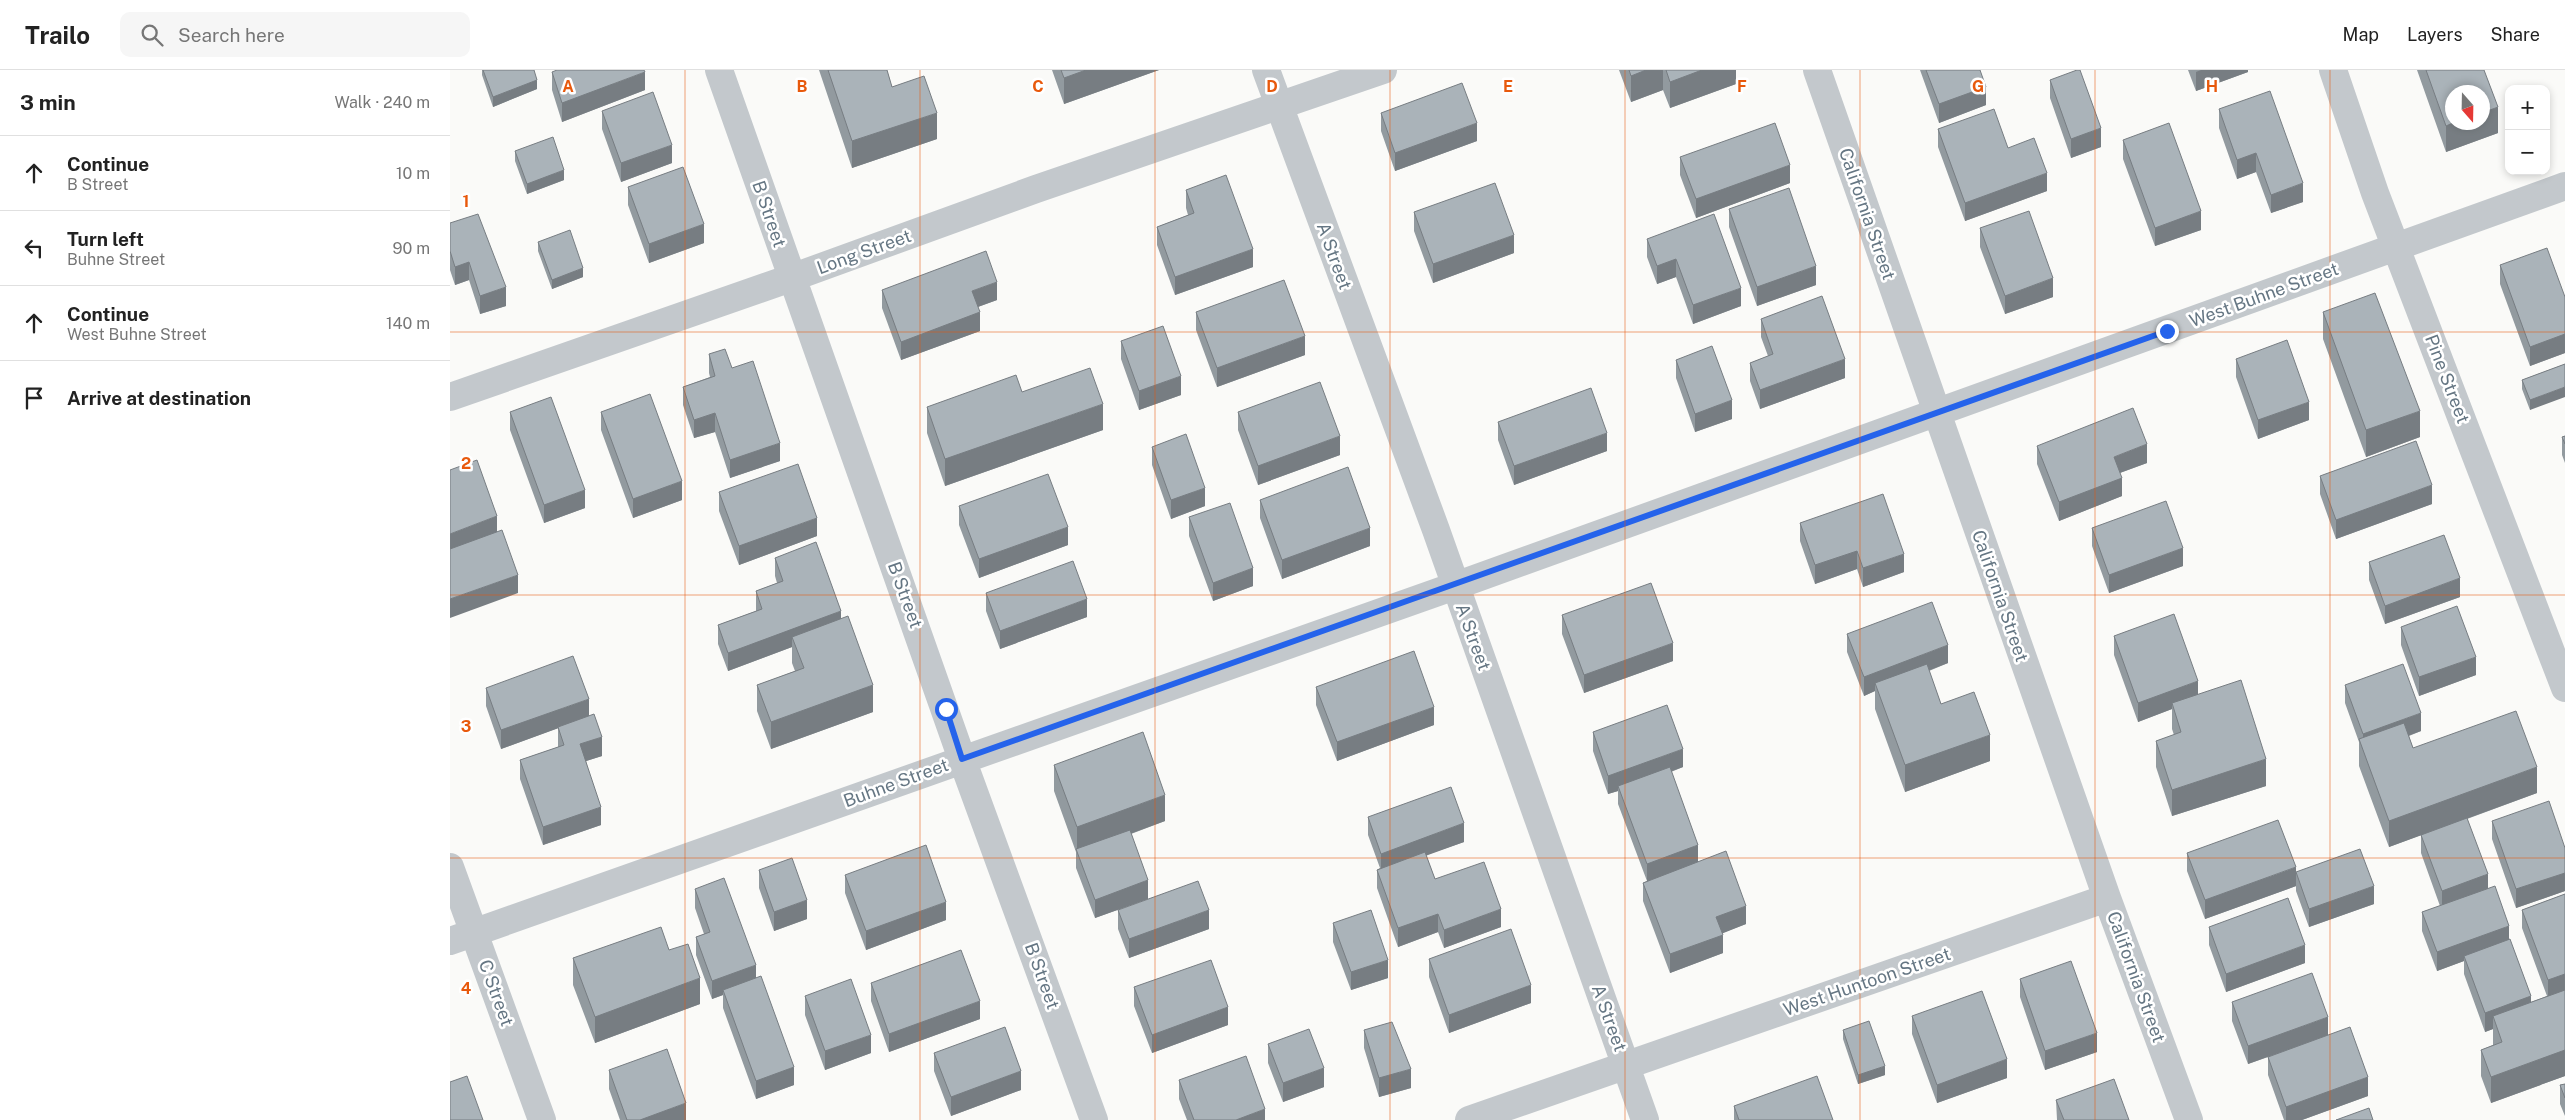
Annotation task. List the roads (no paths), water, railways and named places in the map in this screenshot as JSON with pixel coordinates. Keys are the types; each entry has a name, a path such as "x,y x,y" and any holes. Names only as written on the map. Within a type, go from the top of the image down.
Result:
{"street":[{"name":"B Street","path":"718,70 962,759 1094,1120"},
{"name":"A Street","path":"1266,70 1455,586 1645,1120"},
{"name":"Long Street","path":"450,397 792,278 1036,189 1383,70"},
{"name":"California Street","path":"1817,70 2107,898 2189,1120"},
{"name":"Pine Street","path":"2333,70 2375,193 2565,688"},
{"name":"West Buhne Street","path":"1455,586 2565,186"},
{"name":"Buhne Street","path":"462,937 1455,586"},
{"name":"C Street","path":"450,867 462,937 542,1120"},
{"name":"West Huntoon Street","path":"1470,1120 2107,898"}]}
